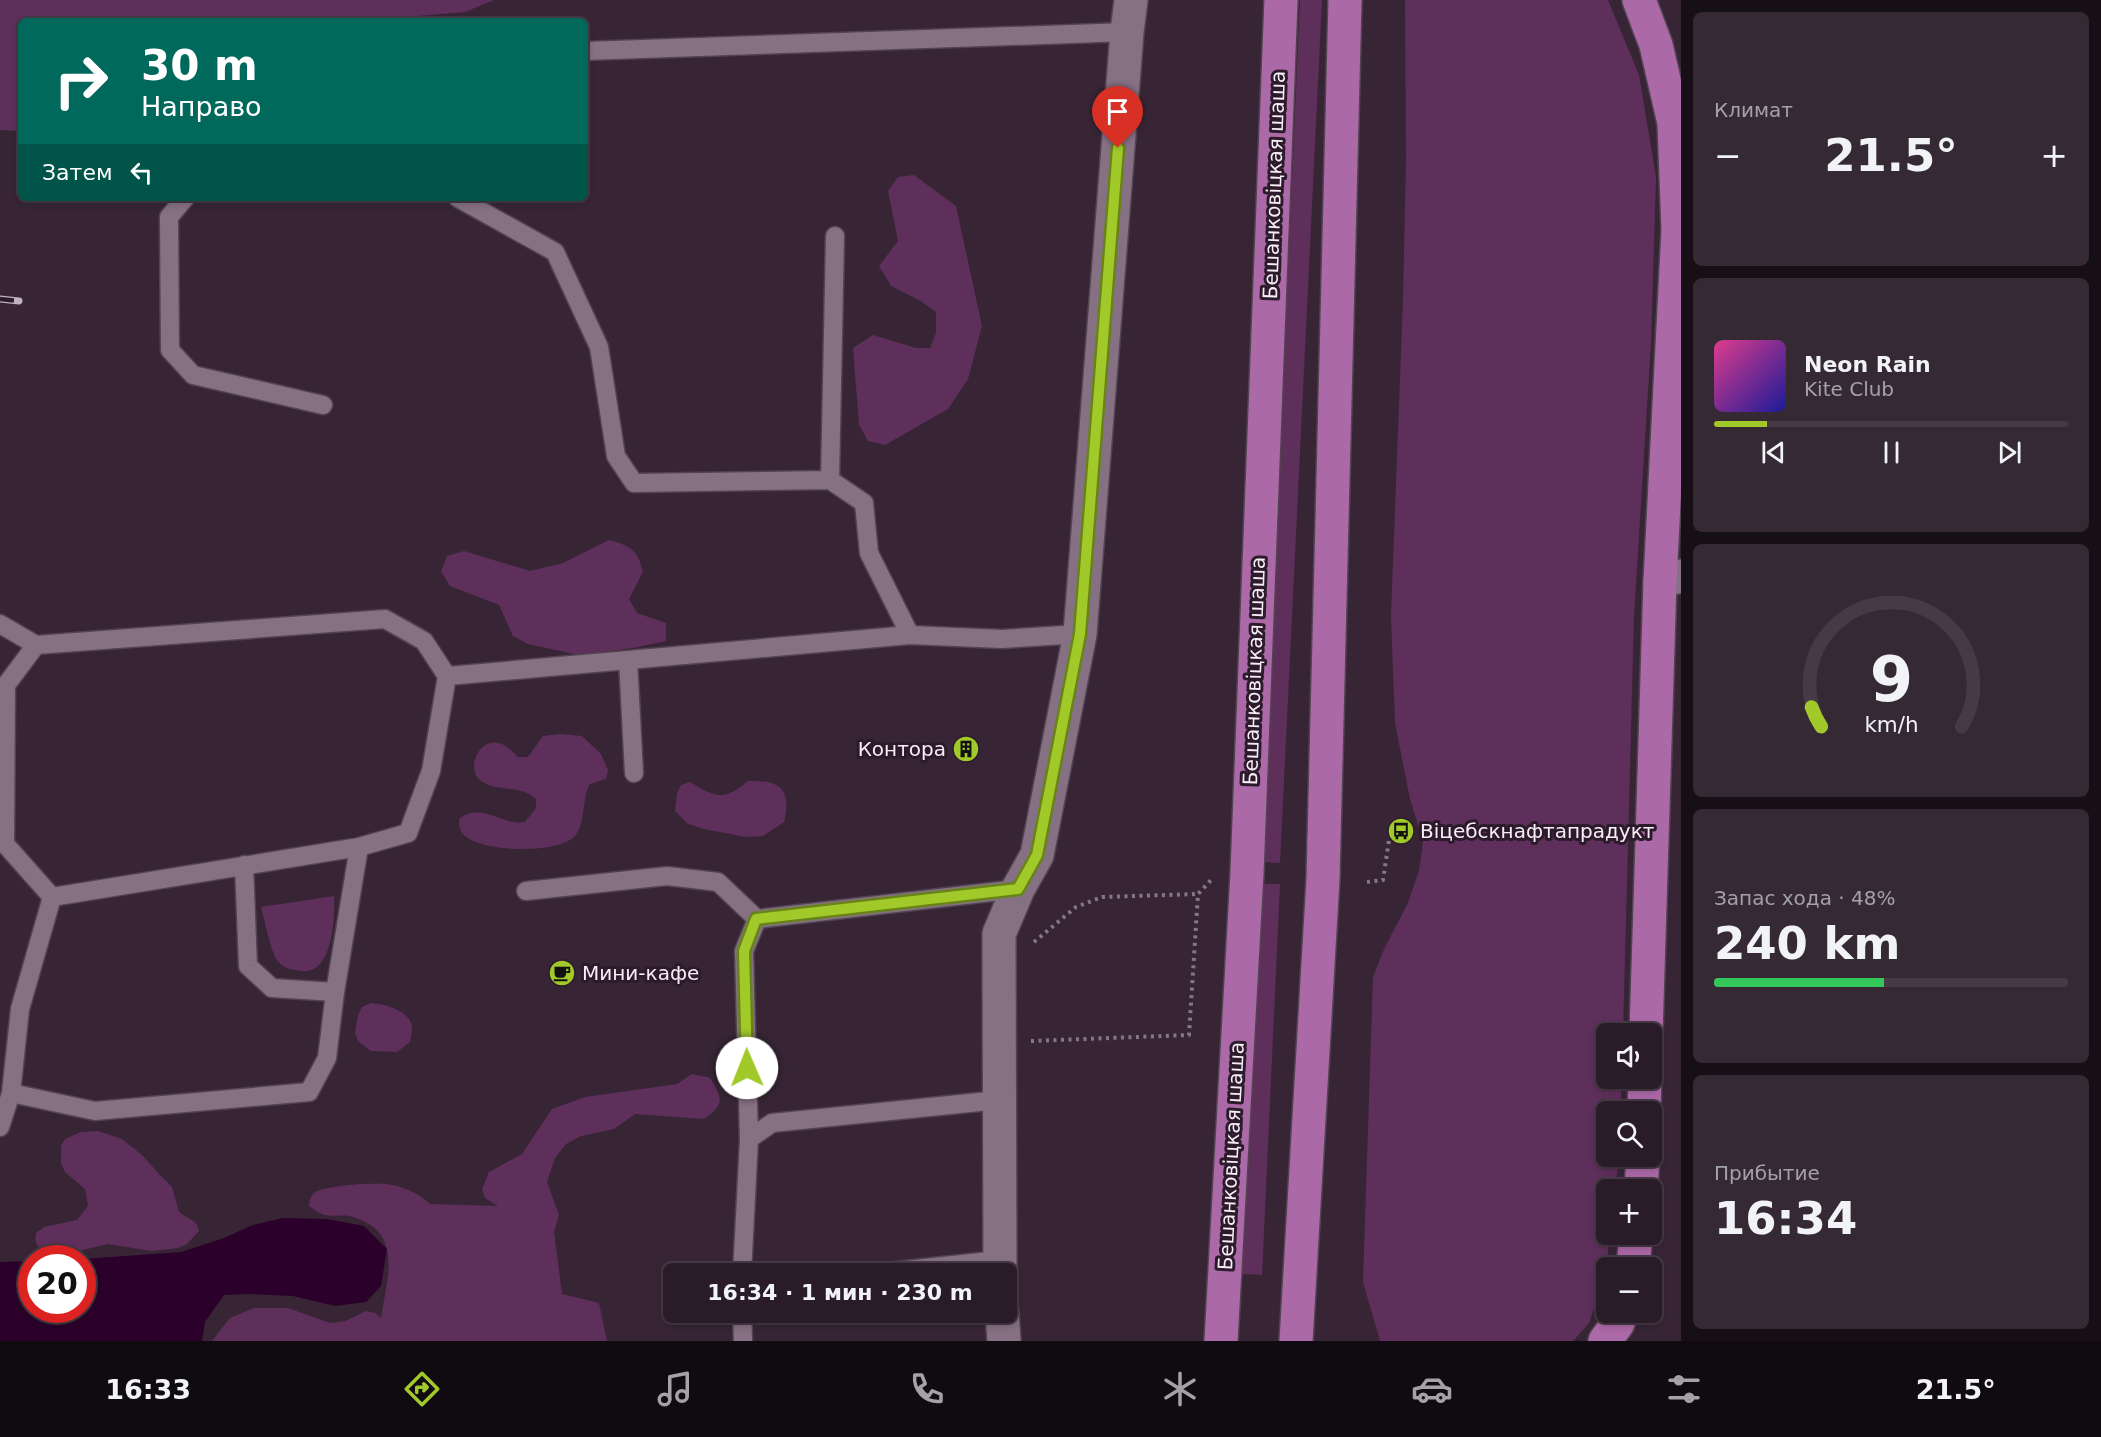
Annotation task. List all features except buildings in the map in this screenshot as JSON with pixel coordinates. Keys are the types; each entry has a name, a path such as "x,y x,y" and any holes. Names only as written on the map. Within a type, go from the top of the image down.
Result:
{"main road":[{"name":"Бешанковіцкая шаша","path":"1221,1341 1246,873 1281,0"},
{"path":"1296,1341 1323,879 1345,0"},
{"path":"1639,0 1656,45 1674,123 1678,230 1670,578 1647,1023"},
{"path":"1605,1341 1618,1323"}],"street":[{"path":"999,1263 999,934 1018,889 1037,855 1080,634 1131,0"},
{"path":"1003,1323 1004,1341"}],"lane":[{"path":"588,51 1127,32"},
{"path":"183,201 170,217 170,350 193,375 323,405"},
{"path":"463,201 555,252 599,348 616,456 634,483 830,480 864,503 869,553 910,635"},
{"path":"830,480 835,237"},
{"path":"0,624 36,645 385,619 424,641 447,676 431,771 408,833 359,848 52,897"},
{"path":"447,676 910,635 1002,639 1080,634"},
{"path":"36,645 6,685 5,844 52,897"},
{"path":"628,660 634,772"},
{"path":"11,1093 95,1111 309,1092 327,1058 335,992 359,848"},
{"path":"244,865 248,966 272,988 335,992"},
{"path":"526,891 667,876 718,882 756,919"},
{"path":"756,919 1018,889"},
{"path":"0,1127 11,1093 20,1010 52,897"},
{"path":"743,1263 749,1139 744,951 756,919"},
{"path":"749,1139 772,1123 999,1100"},
{"path":"742,1323 743,1341"}],"path":[{"path":"1367,882 1383,880 1389,840"},
{"path":"999,1042 1189,1035 1198,894 1218,871"},
{"path":"999,984 1037,938 1076,907 1102,897 1198,894"}],"shaded area":[{"path":"0,0 494,0 465,12 394,18 18,18 18,131 0,130"},
{"path":"1300,0 1322,0 1280,863 1262,862"},
{"path":"1405,0 1608,0 1639,75 1656,177 1651,342 1634,615 1623,1023 1596,1023 1596,1089 1621,1089 1621,1101 1596,1101 1596,1167 1617,1167 1617,1179 1596,1179 1596,1245 1609,1245 1607,1257 1596,1257 1596,1303 1589,1323 1573,1341 1380,1341 1363,1282 1373,977 1385,947 1407,905 1419,871 1423,841 1410,799 1395,723 1391,616 1406,159"},
{"path":"914,175 956,206 982,326 968,379 948,409 885,445 868,441 859,425 853,348 873,335 916,348 930,348 936,333 936,312 919,300 891,286 879,266 898,241 888,191 898,177"},
{"path":"609,540 628,547 639,559 643,572 629,599 637,613 666,623 666,641 579,655 528,644 513,636 499,605 450,586 441,571 447,556 464,551 530,571 563,563"},
{"path":"560,734 582,736 601,754 608,770 606,779 590,784 585,798 582,822 576,835 560,844 533,849 501,848 474,841 465,836 460,828 459,819 467,814 483,813 508,821 525,822 536,808 536,799 530,794 493,786 480,780 474,767 482,747 496,743 506,746 518,757 528,757 543,736"},
{"path":"748,781 768,782 776,785 785,794 784,822 763,836 746,837 704,829 688,824 675,811 677,793 681,785 690,782 719,795 732,792"},
{"path":"1261,884 1280,884 1262,1275 1242,1274"},
{"path":"334,896 334,918 330,943 320,964 312,970 301,971 282,965 272,950 261,907"},
{"path":"371,1003 396,1009 407,1016 410,1021 412,1027 410,1042 397,1052 371,1051 358,1041 355,1033 358,1015 362,1007"},
{"path":"692,1074 710,1078 718,1091 719,1105 704,1119 635,1114 614,1129 581,1136 566,1144 555,1158 547,1182 559,1215 554,1232 562,1294 599,1303 607,1341 212,1341 230,1318 254,1308 288,1308 330,1323 345,1321 366,1311 375,1313 381,1318 388,1258 386,1245 380,1233 369,1224 353,1217 325,1215 317,1211 309,1206 314,1193 340,1186 386,1184 408,1190 430,1204 498,1206 485,1198 482,1189 489,1172 522,1154 552,1109 585,1097 677,1084"},
{"path":"98,1131 122,1139 143,1156 172,1187 179,1212 196,1223 199,1231 187,1244 178,1248 152,1251 108,1244 96,1247 96,1245 37,1245 36,1233 44,1227 77,1220 88,1206 85,1189 65,1172 61,1163 61,1146 65,1139 81,1132"},
{"path":"283,1218 327,1219 364,1226 387,1249 381,1286 366,1302 335,1306 293,1296 224,1295 205,1322 202,1341 0,1341 0,1262 18,1261 18,1323 96,1323 96,1258 181,1252 224,1238 253,1225"}],"railway":[{"path":"0,299 19,301"}],"place":[{"name":"Контора","path":"966,749"},
{"name":"Віцебскнафтапрадукт","path":"1401,831"},
{"name":"Мини-кафе","path":"562,973"}],"route":[{"path":"747,1068 744,951 756,919 1018,889 1037,855 1080,634 1118,148"}]}
